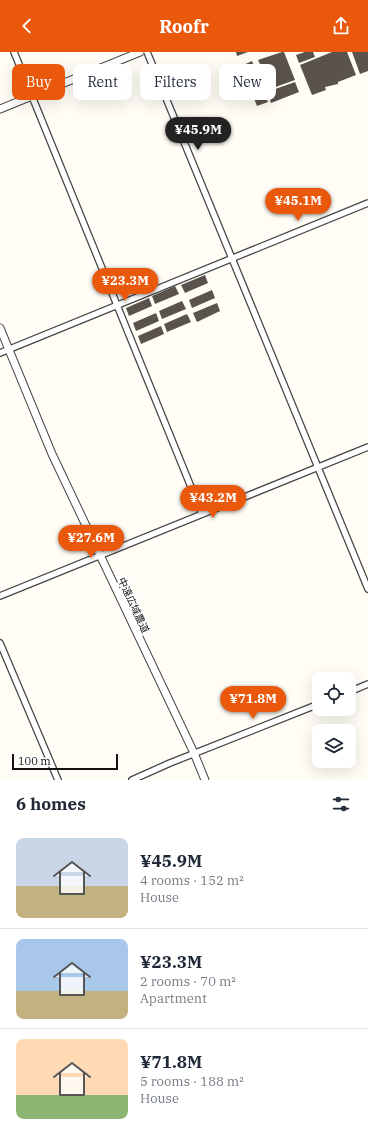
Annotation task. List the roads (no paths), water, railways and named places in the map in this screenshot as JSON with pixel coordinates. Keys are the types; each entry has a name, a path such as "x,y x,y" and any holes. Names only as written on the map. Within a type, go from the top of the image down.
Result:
{"street":[{"path":"14,52 19,64"},
{"path":"65,83 140,52"},
{"path":"147,52 318,467 366,579 368,589"},
{"path":"0,109 22,100"},
{"path":"34,100 202,514"},
{"path":"0,353 368,203"},
{"name":"中遠広域農道","path":"0,328 52,454 194,753 205,780"},
{"path":"0,596 368,447"},
{"path":"0,643 58,780"},
{"path":"356,689 368,684"},
{"path":"132,780 194,753 312,707"}]}
